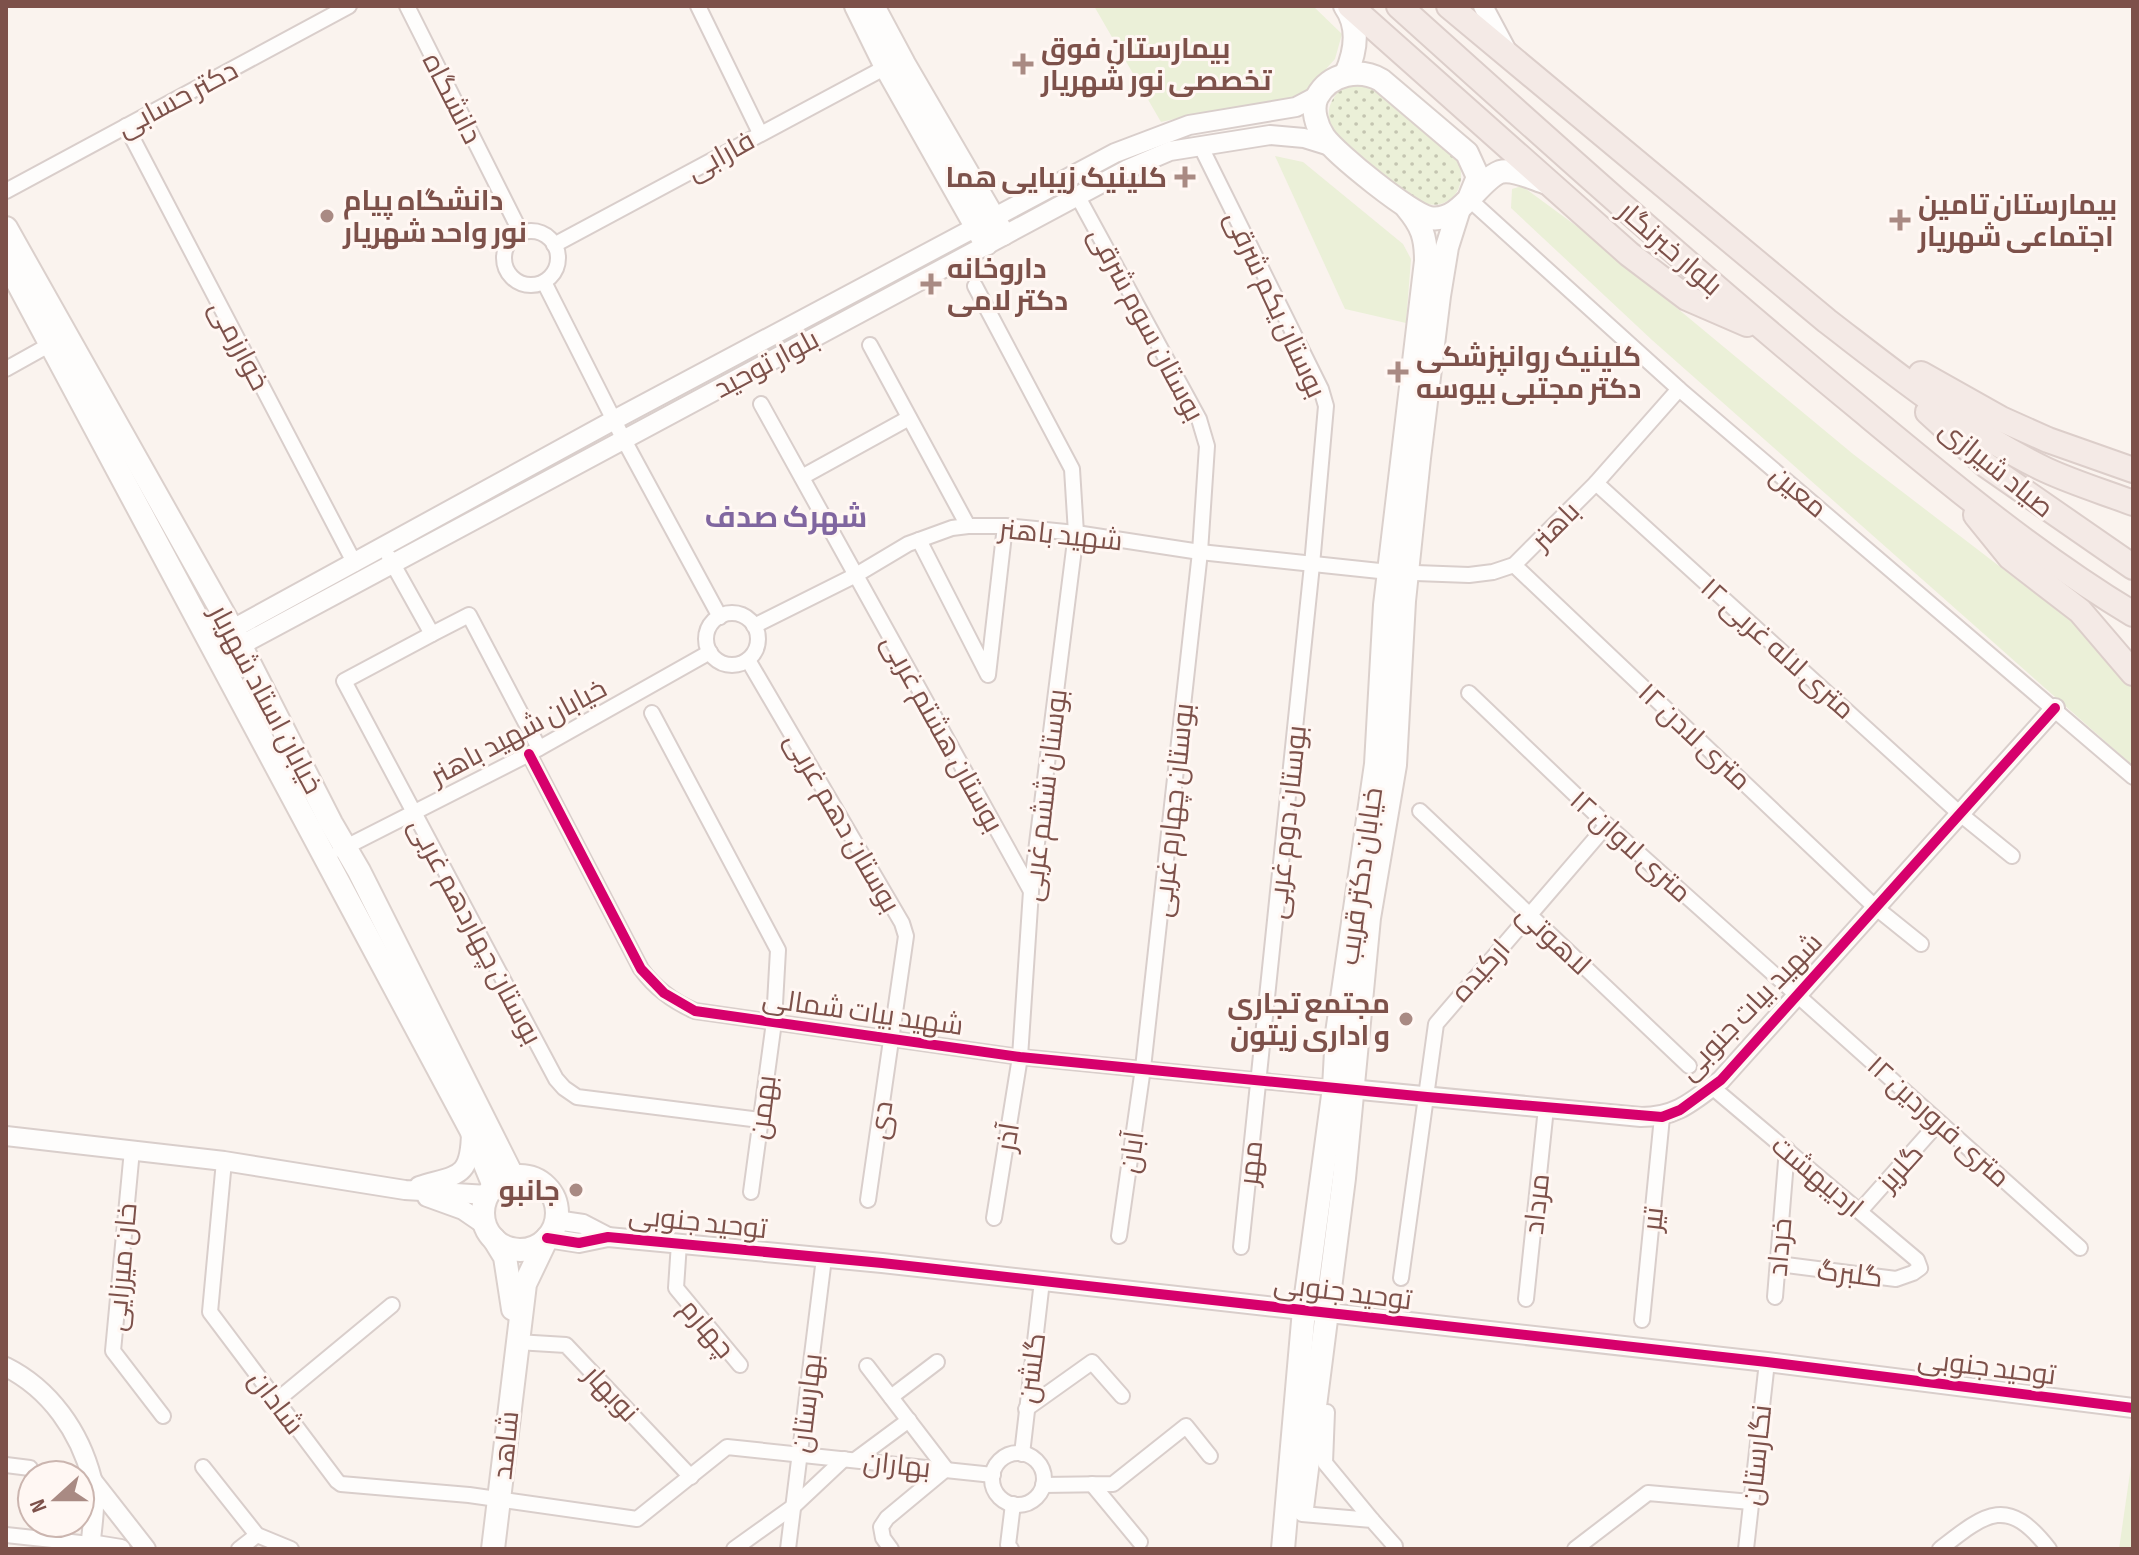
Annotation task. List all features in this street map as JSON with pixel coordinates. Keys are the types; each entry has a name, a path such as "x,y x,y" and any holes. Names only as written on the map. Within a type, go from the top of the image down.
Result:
{"highway":[{"path":"1348,6 1629,254 1687,298 1767,332"},
{"name":"بلوار خبرنگار","path":"1399,6 1767,332 1949,483"},
{"name":"بلوار خبرنگار","path":"1449,6 1873,356"},
{"path":"1827,321 2001,419 2048,440 2133,470"},
{"path":"1873,356 1959,418 2011,450 2067,479 2133,503"},
{"name":"صیاد شیرازی","path":"1873,356 1986,465 2133,567"},
{"path":"1949,483 2010,557 2080,611 2133,673"},
{"name":"صیاد شیرازی","path":"1949,483 2081,583 2133,614"}],"main road":[{"path":"856,6 886,67 974,201"},
{"path":"873,6 990,231"},
{"path":"1348,6 1355,25 1355,47 1346,74 1317,96 1315,109 1317,123 1333,147 1407,208 1430,218 1442,217 1464,204 1499,172 1510,171 1547,183"},
{"name":"خیابان دکتر قریب","path":"1346,74 1368,73 1381,80 1467,153 1478,177 1447,247 1398,573"},
{"name":"خیابان دکتر قریب","path":"1283,1549 1343,1088 1395,765 1398,573 1426,261 1426,239 1422,226 1407,208"},
{"name":"خیابان استاد شهریار","path":"6,228 58,340 213,650 321,828 347,847 498,1186"},
{"name":"خیابان استاد شهریار","path":"6,261 58,340 236,637 321,828 326,857 337,881 498,1186"},
{"path":"337,881 337,871 348,865 362,878"},
{"path":"525,1176 546,1187 553,1197 551,1229 525,1284 517,1342 505,1257 489,1232 484,1204 498,1186 525,1176"},
{"path":"489,1232 512,1249 525,1249 537,1246 551,1229"},
{"name":"خیابان دکتر قریب","path":"1296,1549 1302,1514 1315,1312"},
{"name":"شاهد","path":"493,1549 517,1342"}],"street":[{"name":"دکتر حسابی","path":"6,191 349,6"},
{"name":"دانشگاه","path":"407,6 521,233"},
{"path":"698,6 760,133"},
{"path":"1483,6 1511,59"},
{"name":"فارابی","path":"554,245 886,67"},
{"name":"بلوار توحید","path":"213,650 388,555 624,440 990,231 1115,153 1189,125 1296,107 1317,96"},
{"name":"خوارزمی","path":"126,126 355,564"},
{"name":"بلوار توحید","path":"236,637 355,564 388,555 614,420 990,231 1077,195 1170,151 1270,135 1304,138 1333,147"},
{"name":"بوستان یکم شرقی","path":"1200,145 1325,398 1312,565"},
{"name":"بوستان سوم شرقی","path":"1077,195 1204,432 1207,446 1200,552"},
{"name":"معین","path":"1464,204 2133,777"},
{"path":"536,232 554,245 555,270 544,282 527,285 511,277 506,269 504,261 508,244 521,233 536,232"},
{"path":"544,282 624,440 720,617"},
{"name":"بوستان ششم غربی","path":"975,286 1072,469 1076,533 1031,891 1020,1057"},
{"path":"6,369 58,340"},
{"path":"870,345 968,526"},
{"name":"باهنر","path":"1398,573 1469,575 1514,565 1596,483 1679,389"},
{"name":"بوستان هشتم غربی","path":"761,404 1031,891"},
{"path":"802,477 909,418"},
{"name":"۱۲ متری لاله غربی","path":"1596,483 1959,813 2012,856"},
{"name":"شهید باهنر","path":"754,626 919,540 952,528 968,526 1076,533 1200,552 1398,573"},
{"path":"919,540 988,675 1005,526"},
{"name":"بوستان چهارم غربی","path":"1143,1068 1200,552"},
{"path":"388,555 432,634"},
{"name":"بوستان دوم غربی","path":"1260,1079 1312,565"},
{"name":"۱۲ متری لادن","path":"1514,565 1875,907 1921,944"},
{"path":"727,614 743,616 754,626 757,648 748,660 731,665 723,663 710,652 707,637 713,622 720,617 727,614"},
{"name":"شهید بیات شمالی","path":"469,615 648,979 671,998 695,1011 1020,1057 1343,1088"},
{"name":"بوستان چهاردهم غربی","path":"469,615 344,681 542,1055 564,1088 577,1097 760,1120"},
{"name":"خیابان شهید باهنر","path":"326,857 534,751 710,652"},
{"name":"بوستان دهم غربی","path":"748,660 905,929 891,1040"},
{"name":"۱۲ متری لاوان","path":"1469,693 1607,825 1797,995"},
{"name":"شهید بیات جنوبی","path":"1662,1117 1680,1110 1712,1087 2055,708"},
{"name":"بهمن","path":"652,713 776,943 774,1022 751,1192"},
{"name":"لاهوتی","path":"1420,811 1689,1066"},
{"name":"ارکیده","path":"1401,1278 1436,1024 1607,825"},
{"name":"۱۲ متری فروردین","path":"1797,995 2080,1248"},
{"name":"دی","path":"868,1200 891,1040"},
{"name":"آذر","path":"994,1218 1020,1057"},
{"name":"آبان","path":"1119,1236 1143,1068"},
{"name":"مهر","path":"1241,1247 1260,1079"},
{"name":"اردیبهشت","path":"1712,1087 1917,1260 1920,1268"},
{"path":"1343,1088 1662,1117"},
{"name":"مرداد","path":"1526,1299 1546,1108"},
{"name":"تیر","path":"1642,1320 1662,1117"},
{"name":"گلریز","path":"1860,1211 1939,1122"},
{"path":"405,1190 460,1173 471,1157 471,1130"},
{"path":"6,1136 224,1161 405,1190 463,1210 489,1232"},
{"name":"خرداد","path":"1775,1297 1787,1149"},
{"name":"خان میرزایی","path":"132,1150 113,1351 163,1416"},
{"name":"شادان","path":"224,1161 210,1312 341,1484 499,1500 637,1519 691,1477"},
{"path":"405,1190 498,1186"},
{"name":"توحید جنوبی","path":"551,1229 579,1243 608,1237 1042,1281 1767,1362 2133,1408"},
{"name":"چهارم","path":"679,1243 676,1288 740,1365"},
{"name":"بهارستان","path":"788,1549 824,1258"},
{"name":"گلبرگ","path":"1778,1264 1896,1279 1920,1268"},
{"name":"گلشن","path":"1022,1454 1042,1281"},
{"path":"276,1401 392,1305"},
{"name":"نوبهار","path":"517,1342 566,1345 691,1477"},
{"path":"891,1397 937,1362"},
{"path":"1026,1409 1092,1362 1122,1396"},
{"name":"نگارستان","path":"1746,1549 1767,1362"},
{"path":"867,1366 946,1469 887,1518 881,1527 883,1538 891,1549"},
{"path":"6,1367 42,1391 66,1420 84,1459"},
{"path":"1327,1412 1325,1463 1395,1546"},
{"path":"734,1549 794,1506 850,1460 909,1420"},
{"path":"1043,1485 1113,1484 1186,1426 1210,1456"},
{"name":"بهاران","path":"691,1477 727,1447 993,1475"},
{"path":"1022,1454 1036,1461 1041,1468 1043,1485 1034,1500 1026,1504 1013,1504 997,1494 993,1475 1004,1457 1022,1454"},
{"path":"203,1467 257,1535 291,1549"},
{"path":"1092,1484 1140,1542"},
{"path":"96,1485 146,1549"},
{"path":"1575,1549 1648,1493 1751,1502"},
{"path":"1011,1549 1008,1545 1013,1504"},
{"path":"1302,1514 1372,1520"},
{"path":"1940,1549 1988,1516 2005,1514 2018,1518 2049,1549"},
{"path":"6,1535 121,1549"},
{"path":"239,1549 257,1535"}],"green space":[{"path":"1094,6 1313,6 1342,34 1335,59 1297,101 1202,113 1161,122"},
{"path":"1354,84 1371,86 1456,156 1461,174 1458,191 1453,198 1437,205 1414,200 1336,134 1329,114 1331,103 1340,90"},
{"path":"1275,156 1303,162 1403,244 1411,259 1406,323 1345,309"},
{"path":"1522,186 1590,236 1853,454 2088,634 2133,689 2133,766 1652,340 1511,208 1512,189"},
{"path":"2133,1452 2133,1549 2119,1549"}],"cycle path":[{"path":"529,754 641,969 664,993 695,1011 1020,1057 1662,1117 1680,1110 1721,1080 2055,708"},
{"path":"547,1238 579,1243 608,1237 882,1263 1767,1362 2133,1408"}],"place":[{"name":"بیمارستان فوق تخصصی نور شهریار","path":"1023,64"},
{"name":"کلینیک زیبایی هما","path":"1185,177"},
{"name":"دانشگاه پیام نور واحد شهریار","path":"327,216"},
{"name":"بیمارستان تامین اجتماعی شهریار","path":"1900,220"},
{"name":"داروخانه دکتر لامی","path":"931,284"},
{"name":"کلینیک روانپزشکی دکتر مجتبی بیوسه","path":"1398,372"},
{"name":"مجتمع تجاری و اداری زیتون","path":"1406,1019"},
{"name":"جانبو","path":"576,1190"}],"district":[{"name":"شهرک صدف","path":"786,517"}]}
